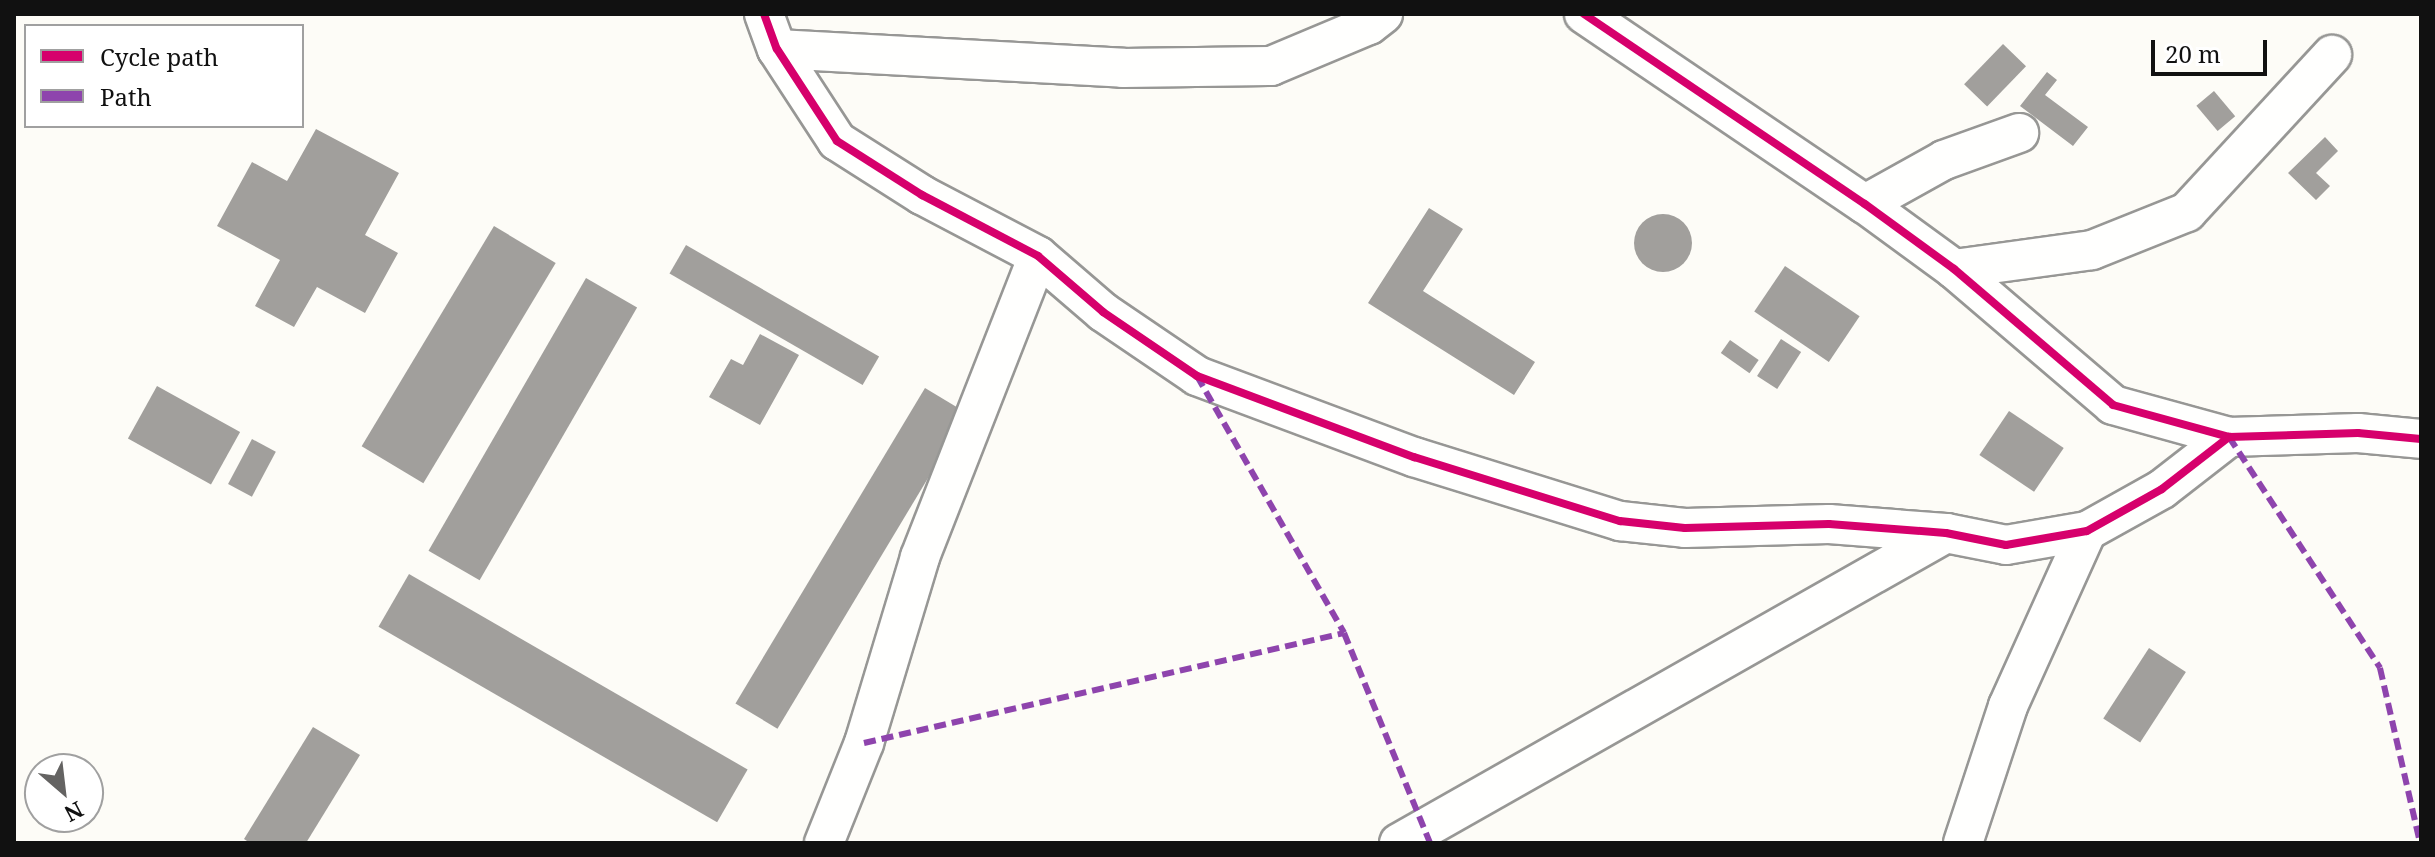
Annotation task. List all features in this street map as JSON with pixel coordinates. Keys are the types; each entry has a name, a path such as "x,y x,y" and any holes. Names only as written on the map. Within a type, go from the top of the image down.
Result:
{"street":[{"path":"764,14 777,49 837,141 922,195 1038,256 1103,312 1197,376 1414,457 1620,521 1685,528 1829,524 1946,533 2006,545 2087,531 2162,489 2229,437"},
{"path":"777,49 1123,68 1271,66 1369,25 1383,14"},
{"path":"1584,14 1865,204 1954,269 2113,405 2229,437 2358,433 2421,439"},
{"path":"1954,269 2092,250 2187,212 2332,55"},
{"path":"1865,204 1944,160 2019,133"},
{"path":"824,843 864,743 920,557 1038,256"},
{"path":"1963,843 2008,706 2087,531"},
{"path":"1399,843 1946,533"}],"building":[{"path":"2003,44 2026,66 1987,107 1964,84"},
{"path":"2047,72 2057,80 2045,95 2088,127 2073,146 2020,106"},
{"path":"2214,91 2235,116 2218,131 2196,106"},
{"path":"316,129 399,173 365,235 398,253 365,313 317,287 294,327 255,306 280,260 217,226 252,162 287,181"},
{"path":"2325,137 2338,151 2316,173 2330,186 2316,200 2288,173"},
{"path":"1429,208 1463,229 1423,291 1535,362 1514,395 1368,303"},
{"path":"1663,214 1684,222 1692,243 1684,264 1663,272 1642,264 1634,243 1642,222"},
{"path":"494,226 556,263 423,483 362,446"},
{"path":"686,245 879,357 863,385 670,274"},
{"path":"1785,266 1860,316 1829,362 1754,312"},
{"path":"586,278 637,308 480,580 428,551"},
{"path":"760,334 799,355 760,425 709,397 731,359 743,365"},
{"path":"1781,339 1801,352 1777,389 1757,376"},
{"path":"1730,340 1759,360 1749,373 1721,353"},
{"path":"157,386 240,432 211,485 128,438"},
{"path":"925,388 967,413 777,729 735,703"},
{"path":"2009,411 2064,448 2034,492 1979,455"},
{"path":"252,439 276,452 252,497 228,484"},
{"path":"409,574 748,770 717,822 378,627"},
{"path":"2149,648 2186,672 2140,742 2103,718"},
{"path":"313,727 360,755 306,843 250,843 244,839"}],"marked path":[{"path":"1197,376 1344,633 1430,843"},
{"path":"2229,437 2380,668 2420,843"},
{"path":"864,743 1344,633"}],"cycle path":[{"path":"764,14 777,49 837,141 922,195 1038,256 1103,312 1197,376 1414,457 1620,521 1685,528 1829,524 1946,533 2006,545 2087,531 2162,489 2229,437"},
{"path":"1584,14 1865,204 1954,269 2113,405 2229,437 2358,433 2421,439"}]}
